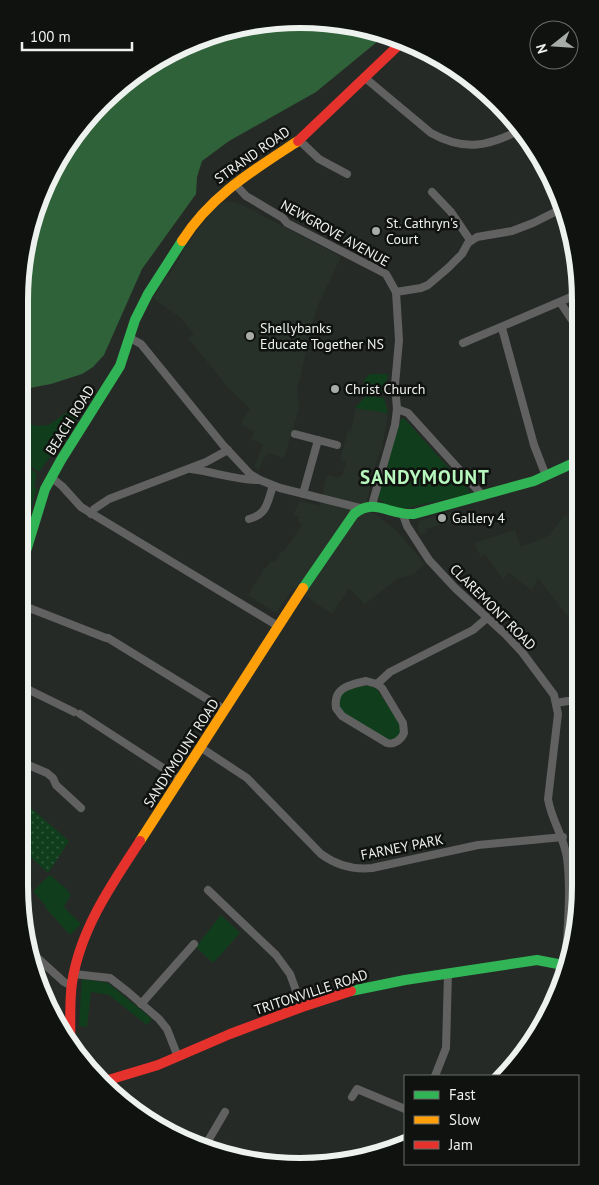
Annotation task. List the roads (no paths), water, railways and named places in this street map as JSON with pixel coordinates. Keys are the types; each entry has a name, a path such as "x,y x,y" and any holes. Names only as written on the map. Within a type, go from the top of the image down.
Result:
{"street":[{"name":"STRAND ROAD","path":"130,338 135,320 145,298 171,255 214,200 299,140 398,46"},
{"path":"364,77 425,128 442,139 466,146 474,146 495,141 514,133"},
{"path":"299,140 319,159 347,174"},
{"name":"NEWGROVE AVENUE","path":"235,184 246,196 283,218 287,223 386,274 396,292 399,318 395,385 397,409 395,425 372,505"},
{"path":"432,192 451,212 470,240"},
{"path":"396,292 428,285 456,260 470,240 485,235 512,231 557,211"},
{"path":"464,343 572,297"},
{"path":"560,302 572,320"},
{"path":"502,328 534,445 546,476"},
{"path":"130,338 141,344 250,474 273,486 360,508 372,505 403,515 483,496 546,476 572,464"},
{"name":"BEACH ROAD","path":"28,544 42,498 61,460 120,366 130,338"},
{"path":"397,409 408,413 483,496"},
{"path":"295,434 338,445"},
{"path":"303,494 318,440"},
{"path":"92,514 94,509 109,499 188,469 228,450"},
{"path":"188,469 245,480 260,480"},
{"path":"52,478 81,507 278,626"},
{"path":"249,519 259,517 264,513 273,486"},
{"name":"SANDYMOUNT ROAD","path":"71,1033 74,974 88,931 101,901 278,626 337,538 360,508"},
{"name":"CLAREMONT ROAD","path":"403,515 403,520 428,560 522,652 549,688 556,703 558,714 548,799 563,837 567,858 566,936"},
{"path":"28,607 107,638 225,710"},
{"path":"378,684 390,672 473,630 487,618"},
{"path":"366,682 378,684 404,726 403,736 392,743 386,743 338,712 336,708 337,693 341,689 366,682"},
{"path":"28,689 77,713 180,779"},
{"path":"556,703 572,701"},
{"name":"FARNEY PARK","path":"200,747 247,778 321,854 332,862 351,867 382,866 478,845 563,837"},
{"path":"28,765 47,773 81,808"},
{"path":"208,890 276,955 290,974 302,1007"},
{"path":"141,1004 194,944"},
{"path":"38,958 64,982 72,986"},
{"name":"TRITONVILLE ROAD","path":"109,1080 138,1072 178,1057 230,1034 302,1007 376,985 537,960 560,964"},
{"path":"435,1075 446,1048 448,973"},
{"path":"74,974 110,978 167,1029 178,1057"},
{"path":"65,1022 71,1023"},
{"path":"352,1097 357,1089 404,1109"},
{"path":"207,1141 225,1112"}],"place":[{"name":"St. Cathryn's Court","path":"376,231"},
{"name":"Shellybanks Educate Together NS","path":"250,336"},
{"name":"Christ Church","path":"335,389"},
{"name":"Gallery 4","path":"442,518"}],"district":[{"name":"SANDYMOUNT","path":"425,477"}]}
